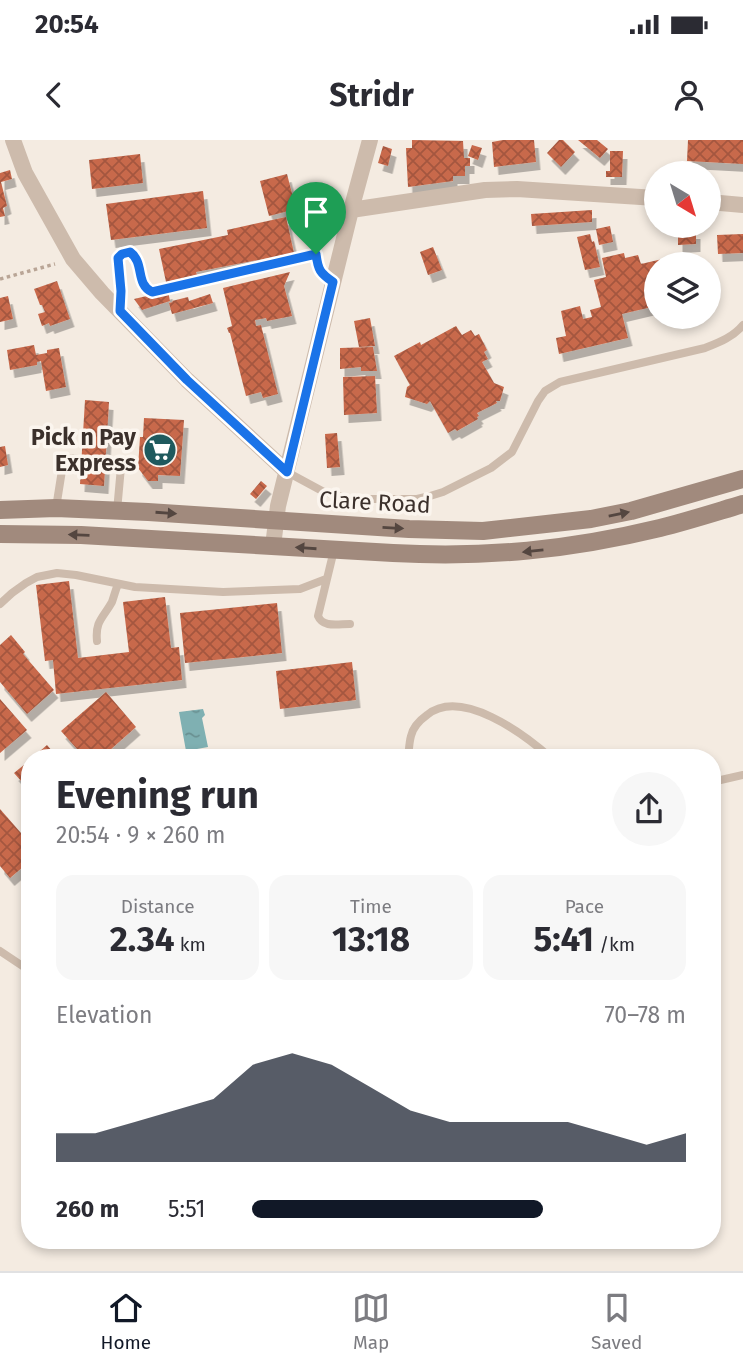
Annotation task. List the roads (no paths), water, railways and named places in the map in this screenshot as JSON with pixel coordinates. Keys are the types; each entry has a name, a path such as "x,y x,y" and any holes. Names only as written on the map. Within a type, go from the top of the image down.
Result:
{"street":[{"path":"12,140 25,173 73,259 187,380 287,472"},
{"path":"273,546 278,506 370,140"},
{"path":"351,210 485,190 644,197"},
{"path":"721,203 743,205"},
{"name":"Clare Road","path":"0,510 56,508 276,522 483,531 631,512 743,479"},
{"path":"0,534 81,535 334,550 483,555 588,544 662,528 743,504"}],"lane":[{"path":"120,311 118,258 130,252 139,261 142,282 146,289 152,292 316,254 322,274 333,282"},
{"path":"287,472 324,492 350,499 417,499 443,492 491,468 512,452 538,401 545,391 560,382 705,348 725,340 743,325"},
{"path":"56,508 63,464 67,458 81,459"},
{"path":"106,460 116,462 121,467 117,511"},
{"path":"334,550 318,616 325,624 350,624"},
{"path":"0,604 37,577 57,573 155,589 223,592 300,589 326,579"},
{"path":"97,642 97,626 112,601 118,584"},
{"path":"409,749 411,736 418,722 438,707 458,706 490,716 540,749"},
{"path":"721,780 743,775"},
{"path":"0,951 21,965"}],"water":[{"path":"203,709 205,715 202,718 208,747 186,749 179,712"}],"place":[{"name":"Pick n Pay Express","path":"160,450"}]}
